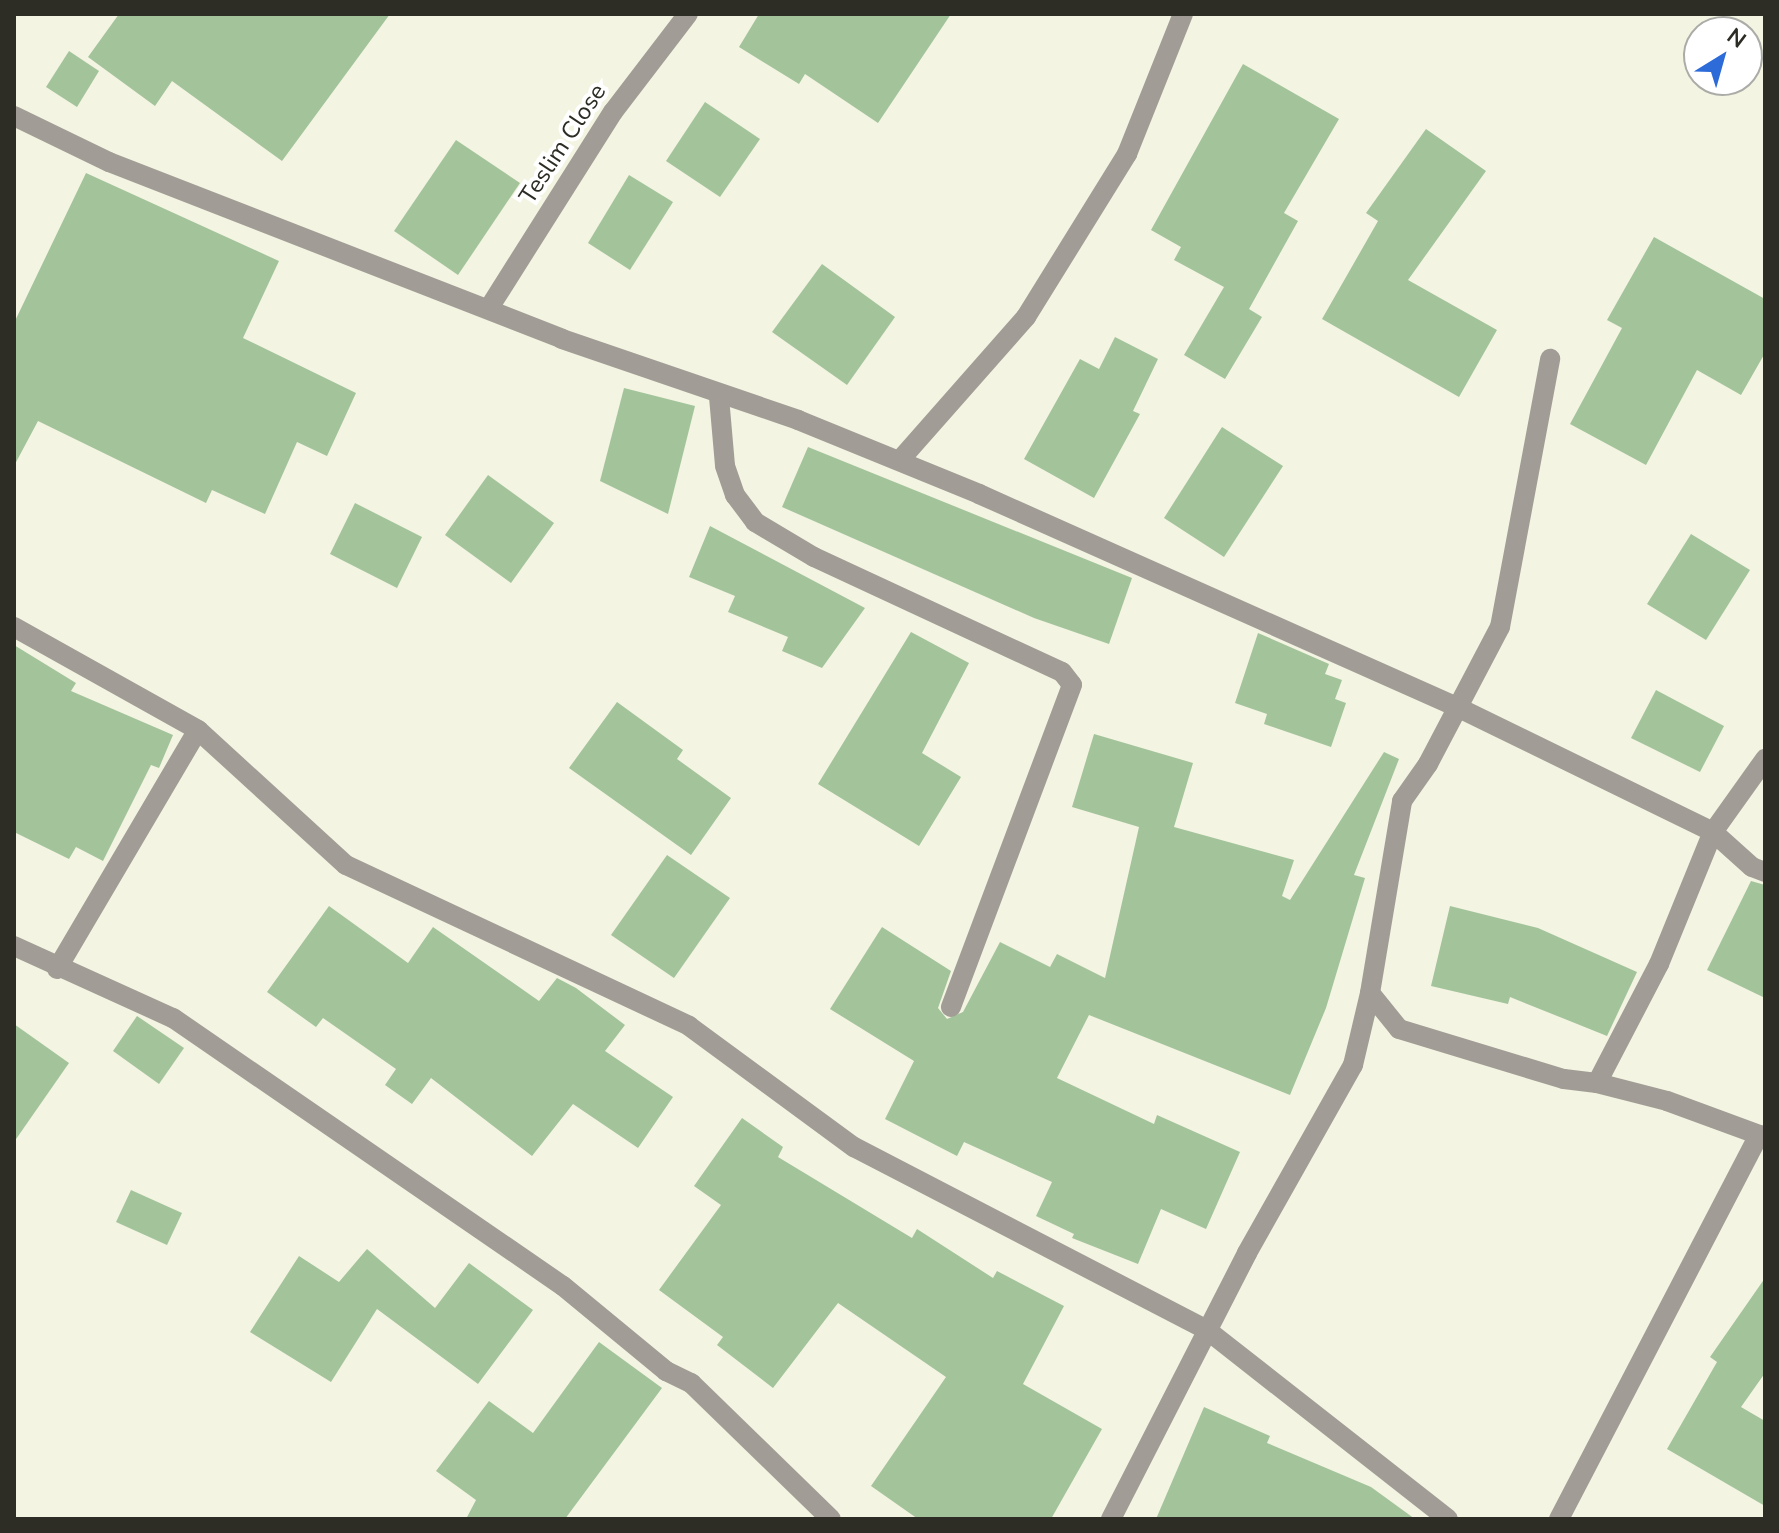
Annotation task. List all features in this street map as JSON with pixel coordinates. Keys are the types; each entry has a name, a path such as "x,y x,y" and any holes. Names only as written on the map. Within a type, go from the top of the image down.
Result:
{"street":[{"name":"Teslim Close","path":"489,308 613,112 688,14"},
{"path":"900,460 1026,317 1127,154 1183,14"},
{"path":"14,116 109,162 719,397 798,420 900,460 1457,707 1713,832 1752,867 1765,872"},
{"path":"1111,1519 1207,1330 1353,1065 1370,993 1402,801 1500,627 1550,359"},
{"path":"719,397 725,466 735,495 755,522 814,557 1062,672 1072,685 951,1007"},
{"path":"14,627 198,730 346,865 689,1026 854,1147 1207,1330 1448,1519"},
{"path":"57,969 198,730"},
{"path":"1597,1083 1659,964 1713,832 1765,759"},
{"path":"14,946 57,969 173,1018 563,1286 666,1371 691,1383 831,1519"},
{"path":"1370,993 1399,1029 1564,1079 1597,1083 1667,1101 1762,1136 1559,1519"}],"building":[{"path":"119,14 390,14 282,161 172,81 155,106 88,57"},
{"path":"759,14 951,14 878,123 805,74 799,84 739,47"},
{"path":"69,51 99,71 77,107 46,87"},
{"path":"1243,64 1339,119 1284,213 1298,221 1249,309 1262,317 1225,379 1184,355 1224,287 1174,260 1181,247 1151,230"},
{"path":"705,102 760,139 720,197 666,161"},
{"path":"1426,129 1486,171 1408,280 1497,330 1459,397 1322,319 1378,221 1366,213"},
{"path":"456,140 520,183 458,275 394,231"},
{"path":"86,173 279,261 243,338 356,393 327,456 297,442 265,514 212,490 206,503 38,421 14,466 14,323"},
{"path":"629,175 673,202 630,270 588,243"},
{"path":"1654,237 1765,299 1765,353 1741,395 1697,370 1646,465 1570,424 1622,328 1607,320"},
{"path":"822,264 895,317 847,385 772,332"},
{"path":"1115,337 1158,359 1133,411 1140,414 1094,498 1024,459 1080,359 1099,369"},
{"path":"624,388 695,406 668,514 600,481"},
{"path":"1222,427 1283,466 1224,557 1164,518"},
{"path":"808,447 1132,578 1109,644 1034,618 782,507"},
{"path":"488,475 554,523 511,583 445,535"},
{"path":"355,503 422,537 397,588 330,554"},
{"path":"710,526 865,608 822,668 782,651 788,637 728,612 735,596 689,577"},
{"path":"1691,534 1750,570 1706,640 1647,604"},
{"path":"911,632 969,663 922,753 961,777 919,846 818,784"},
{"path":"1258,633 1329,664 1325,674 1342,680 1335,699 1346,703 1331,747 1264,724 1267,714 1235,703"},
{"path":"14,645 76,683 71,691 173,735 159,768 151,765 103,861 76,847 69,859 14,832"},
{"path":"1656,690 1724,726 1700,772 1631,738"},
{"path":"617,702 683,750 677,759 731,798 691,855 569,768"},
{"path":"1094,734 1193,763 1174,827 1294,860 1282,896 1290,900 1384,752 1399,759 1354,875 1365,878 1326,1008 1290,1095 1089,1015 1057,1078 1154,1124 1157,1115 1240,1152 1206,1229 1161,1209 1138,1264 1072,1238 1074,1234 1036,1216 1052,1182 964,1142 957,1156 885,1119 914,1061 830,1009 882,927 951,971 938,1008 947,1019 963,1012 1000,942 1050,967 1057,954 1105,978 1139,827 1072,807"},
{"path":"667,855 730,898 674,978 611,935"},
{"path":"1751,881 1765,885 1765,998 1707,970"},
{"path":"329,906 408,963 433,927 539,1001 557,978 576,988 625,1025 605,1051 673,1097 638,1148 573,1104 532,1156 431,1078 412,1104 385,1085 396,1069 323,1018 316,1027 267,992"},
{"path":"1450,906 1538,928 1637,972 1607,1036 1510,997 1508,1004 1431,986"},
{"path":"137,1016 184,1048 159,1084 113,1051"},
{"path":"14,1024 69,1063 14,1142"},
{"path":"742,1118 783,1147 778,1157 912,1238 917,1229 993,1278 997,1271 1064,1306 1023,1384 1102,1429 1051,1519 918,1519 871,1486 946,1377 838,1303 773,1388 717,1345 723,1337 659,1290 721,1205 694,1186"},
{"path":"131,1190 182,1213 167,1245 116,1222"},
{"path":"367,1249 435,1308 469,1263 533,1310 478,1384 377,1309 331,1382 250,1332 299,1256 339,1282"},
{"path":"1765,1278 1765,1373 1741,1407 1765,1421 1765,1506 1667,1449 1717,1362 1710,1357"},
{"path":"599,1342 662,1388 565,1519 466,1519 476,1500 436,1471 489,1401 533,1433"},
{"path":"1204,1407 1270,1436 1267,1443 1371,1487 1415,1519 1156,1519"}]}
